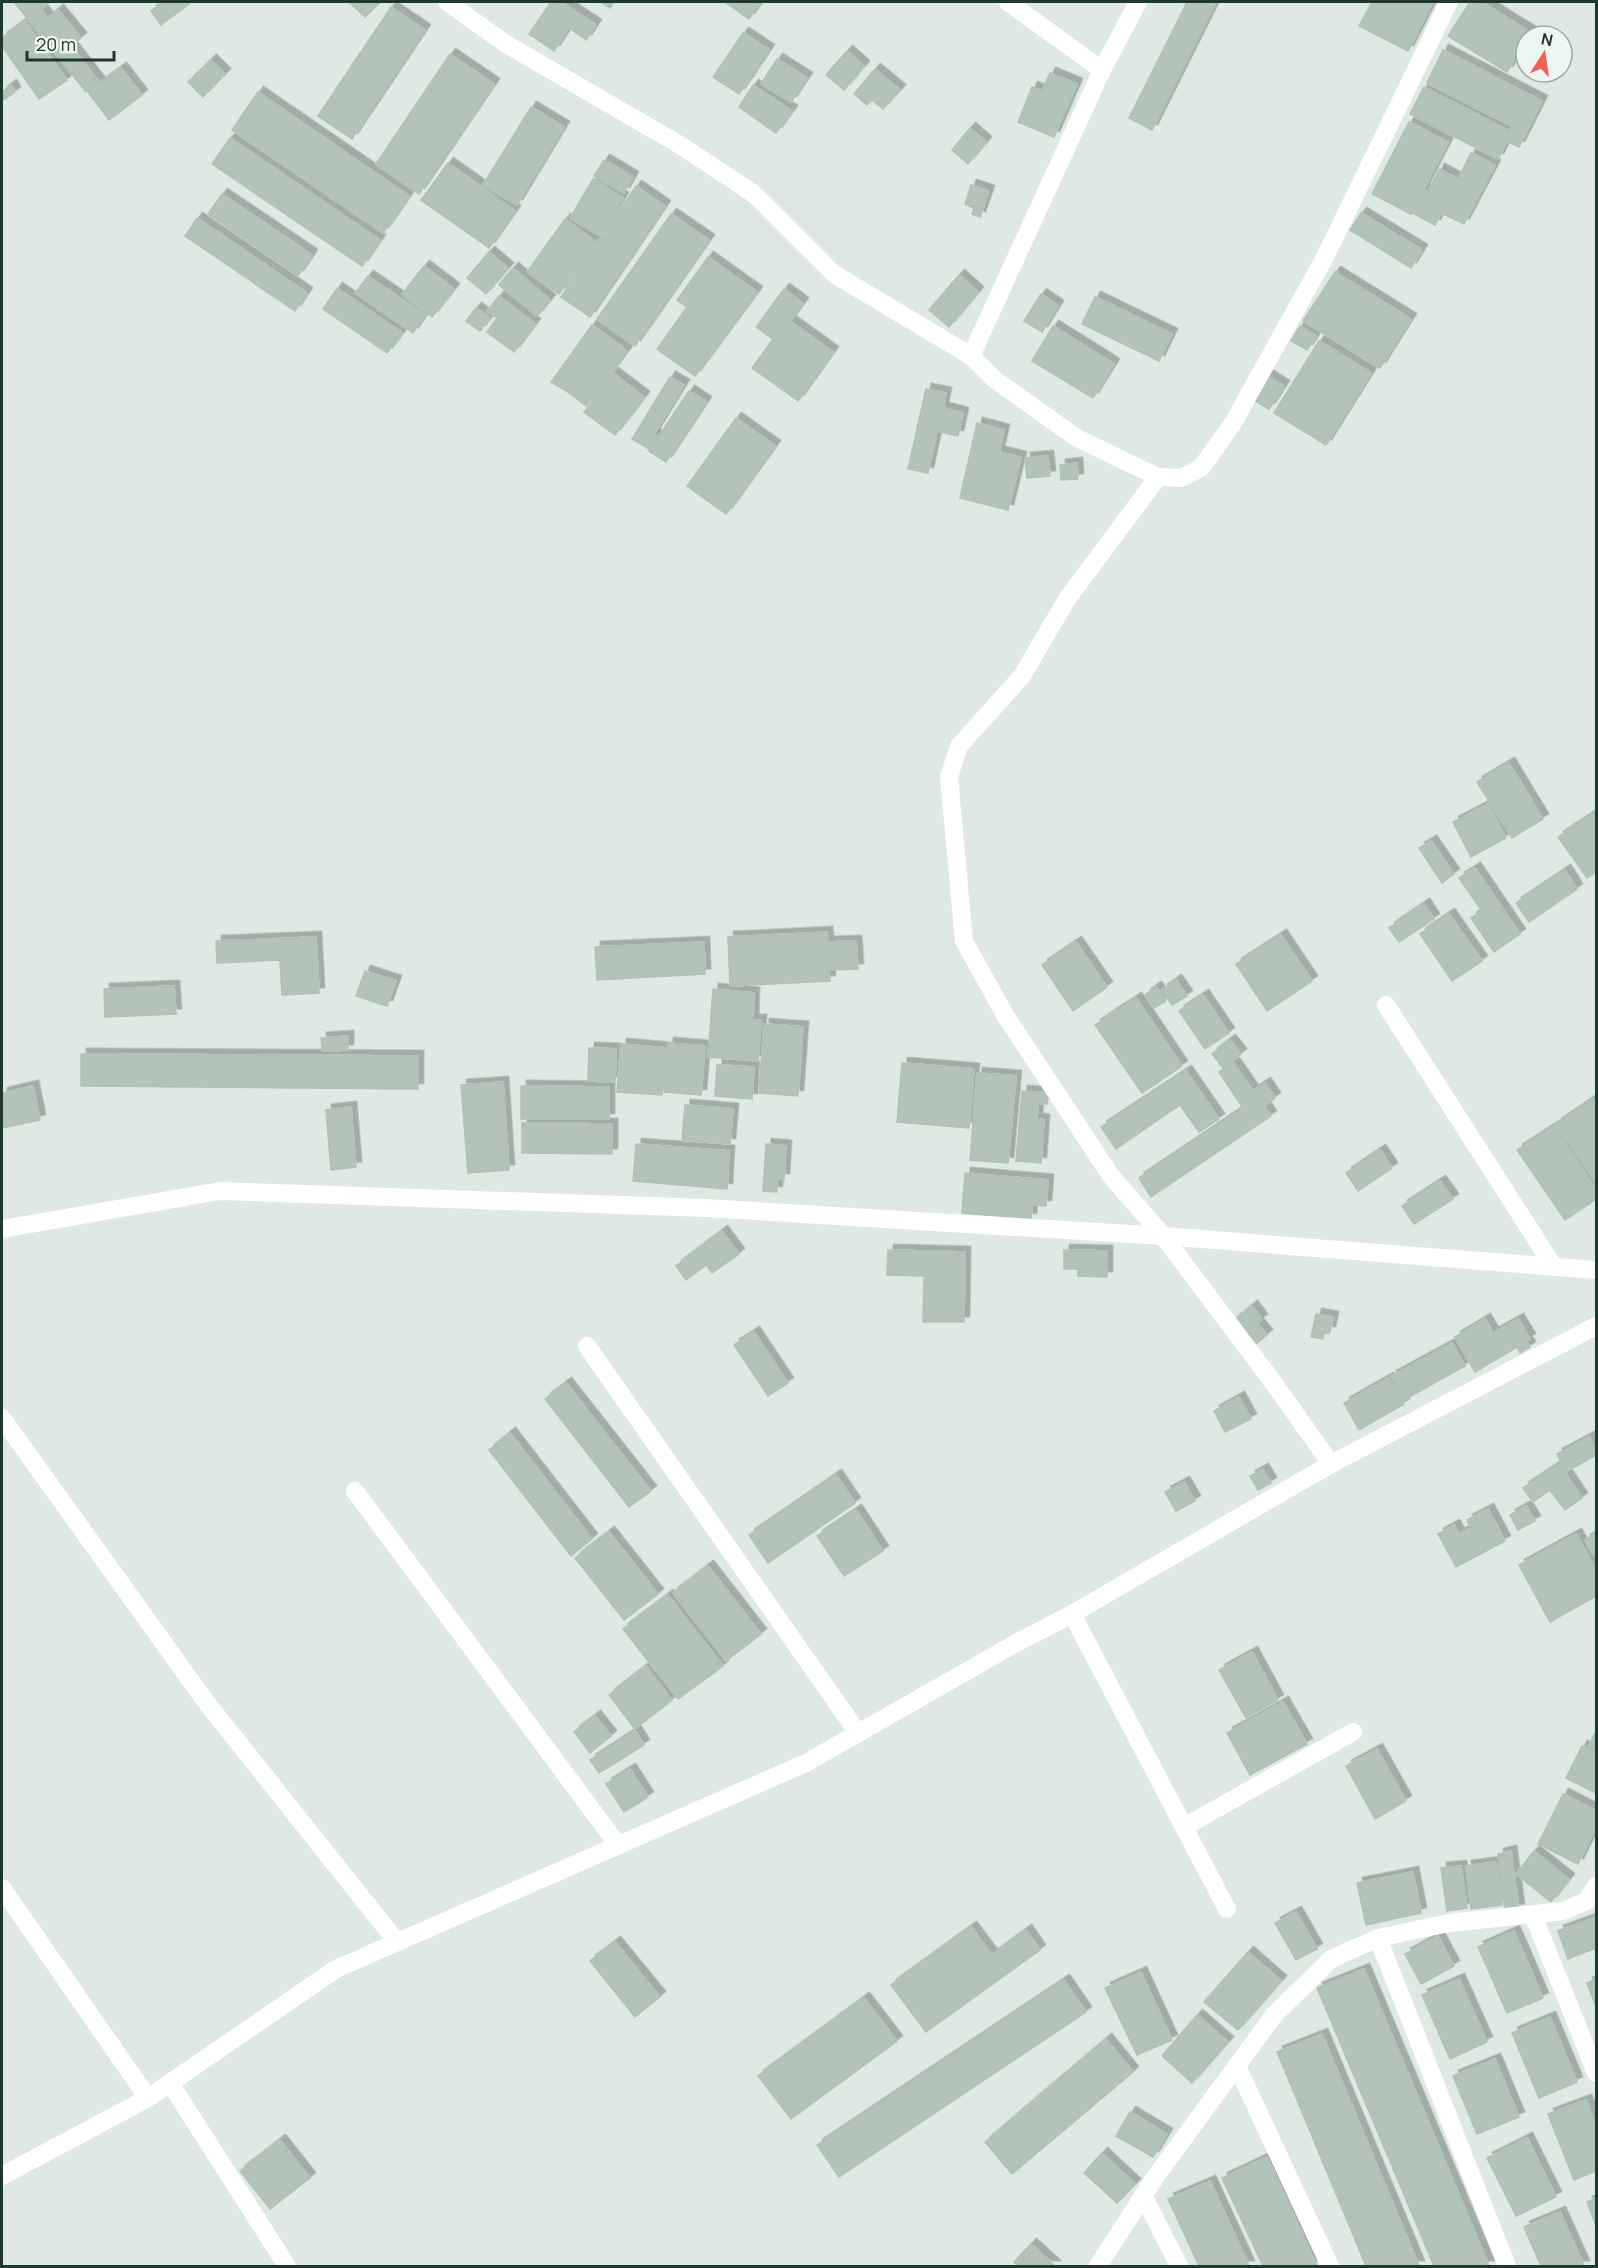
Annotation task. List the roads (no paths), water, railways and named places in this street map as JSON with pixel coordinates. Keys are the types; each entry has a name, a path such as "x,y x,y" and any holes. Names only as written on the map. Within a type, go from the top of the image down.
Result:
{"street":[{"path":"447,2 506,44 680,145 754,194 834,274 971,356 994,379 1077,438 1158,477 1181,478 1201,468 1233,423 1324,259 1449,2"},
{"path":"1008,2 1102,70"},
{"path":"971,356 1102,70 1138,2"},
{"path":"1158,477 1067,599 1022,676 959,746 949,777 964,941 1005,1015 1111,1176 1163,1236 1270,1378 1331,1464"},
{"path":"1386,1005 1554,1267"},
{"path":"2,1229 220,1191 706,1208 1163,1236 1596,1270"},
{"path":"2,2176 148,2098 336,1969 806,1763 1018,1642 1072,1614 1331,1464 1596,1326"},
{"path":"587,1346 858,1733"},
{"path":"2,1418 206,1702 397,1942"},
{"path":"355,1491 618,1845"},
{"path":"1072,1614 1227,1909"},
{"path":"1184,1827 1353,1732"},
{"path":"1098,2266 1143,2195 1274,2015 1331,1959 1378,1938 1449,1923 1563,1911 1587,1901 1596,1886"},
{"path":"2,1888 148,2098"},
{"path":"1533,1915 1596,2073"},
{"path":"1378,1938 1508,2266"},
{"path":"1237,2066 1330,2266"},
{"path":"170,2083 287,2266"},
{"path":"1143,2195 1179,2266"}]}
